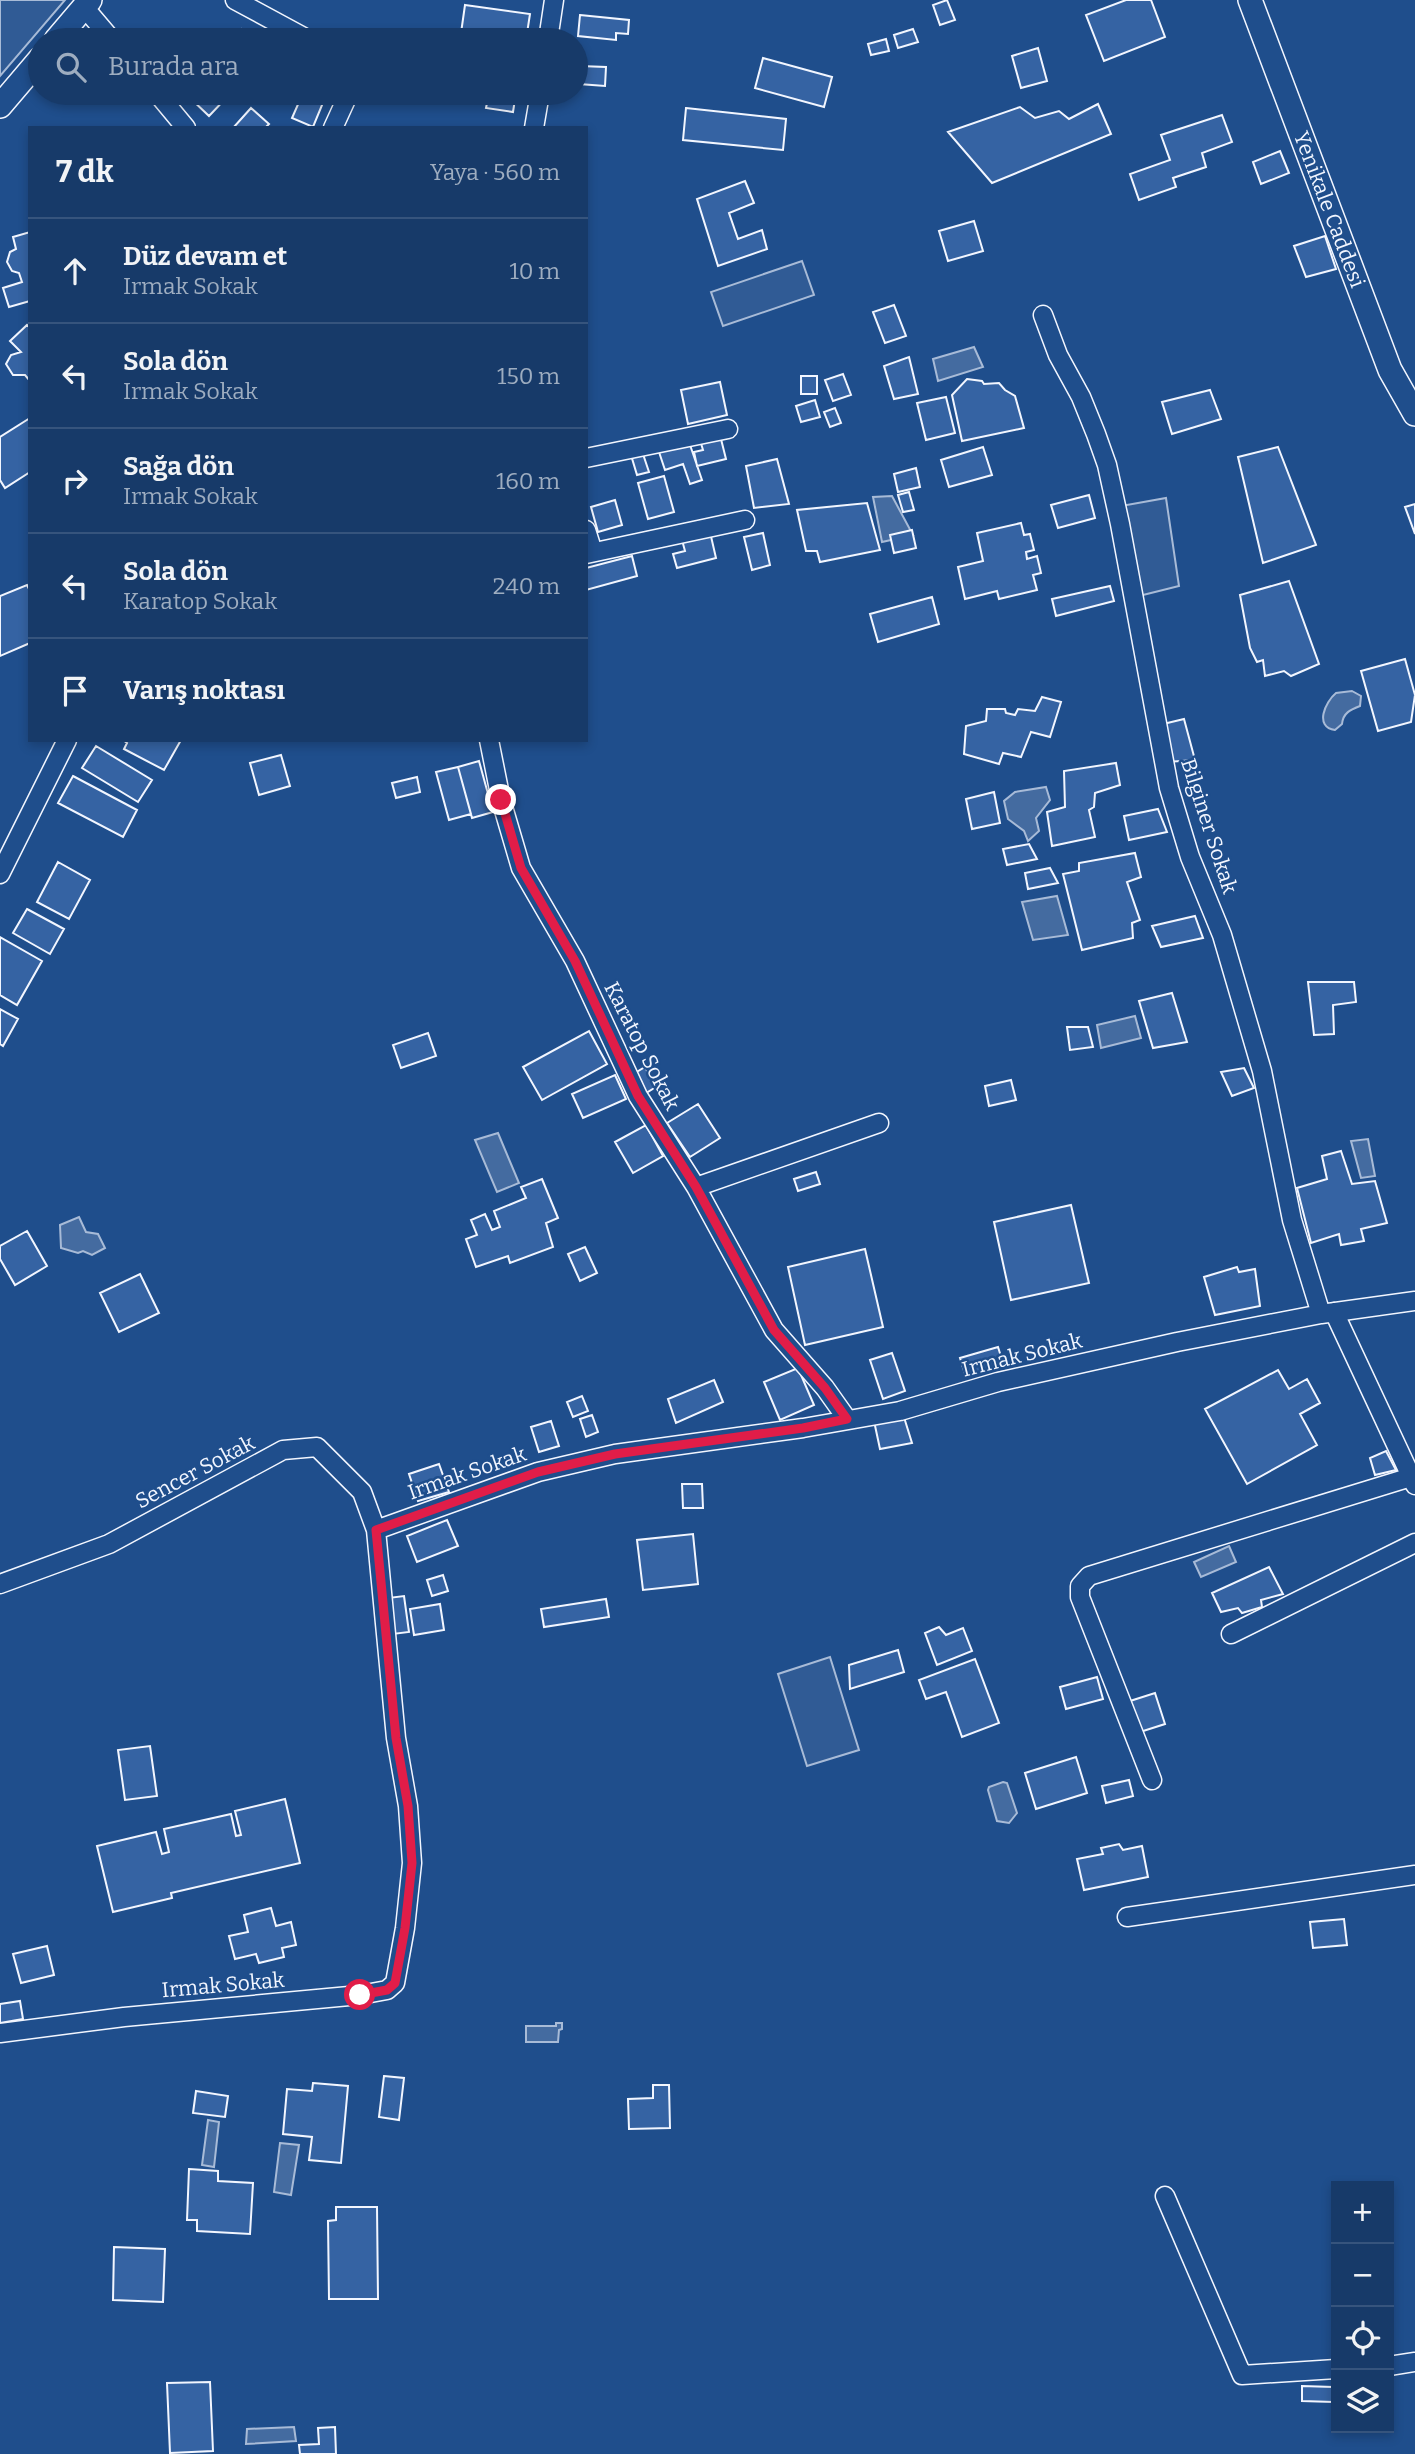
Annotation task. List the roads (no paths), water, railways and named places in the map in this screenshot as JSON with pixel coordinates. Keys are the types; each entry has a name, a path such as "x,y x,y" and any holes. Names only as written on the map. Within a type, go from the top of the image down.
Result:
{"street":[{"path":"236,0 287,28"},
{"path":"550,28 554,0"},
{"name":"Yenikale Caddesi","path":"1250,0 1390,370 1415,414"},
{"path":"66,28 87,4 104,28"},
{"path":"0,106 28,73"},
{"path":"167,105 184,126"},
{"path":"334,126 344,105"},
{"path":"534,126 538,105"},
{"name":"Bilginer Sokak","path":"1043,315 1058,355 1081,397 1107,465 1169,788 1190,857 1222,935 1255,1046 1292,1220 1327,1313 1413,1481"},
{"path":"588,458 728,429"},
{"path":"590,553 745,520"},
{"path":"0,874 66,742"},
{"name":"Karatop Sokak","path":"489,742 501,800 521,868 575,961 638,1096 696,1187 774,1330 825,1388 847,1419"},
{"path":"696,1187 879,1123"},
{"name":"Irmak Sokak","path":"0,2033 124,2017 360,1995 387,1990 395,1983 405,1928 412,1863 408,1806 396,1738 376,1530 538,1472 615,1454 803,1428 900,1411 998,1382 1151,1348 1327,1313 1415,1301"},
{"name":"Sencer Sokak","path":"0,1584 109,1544 283,1450 317,1447 362,1492 376,1530"},
{"path":"1152,1780 1080,1597 1080,1586 1089,1576 1413,1481"},
{"path":"1231,1633 1415,1543"},
{"path":"1127,1917 1415,1875"},
{"path":"1165,2196 1242,2375 1331,2369"},
{"path":"1394,2365 1415,2362"}]}
